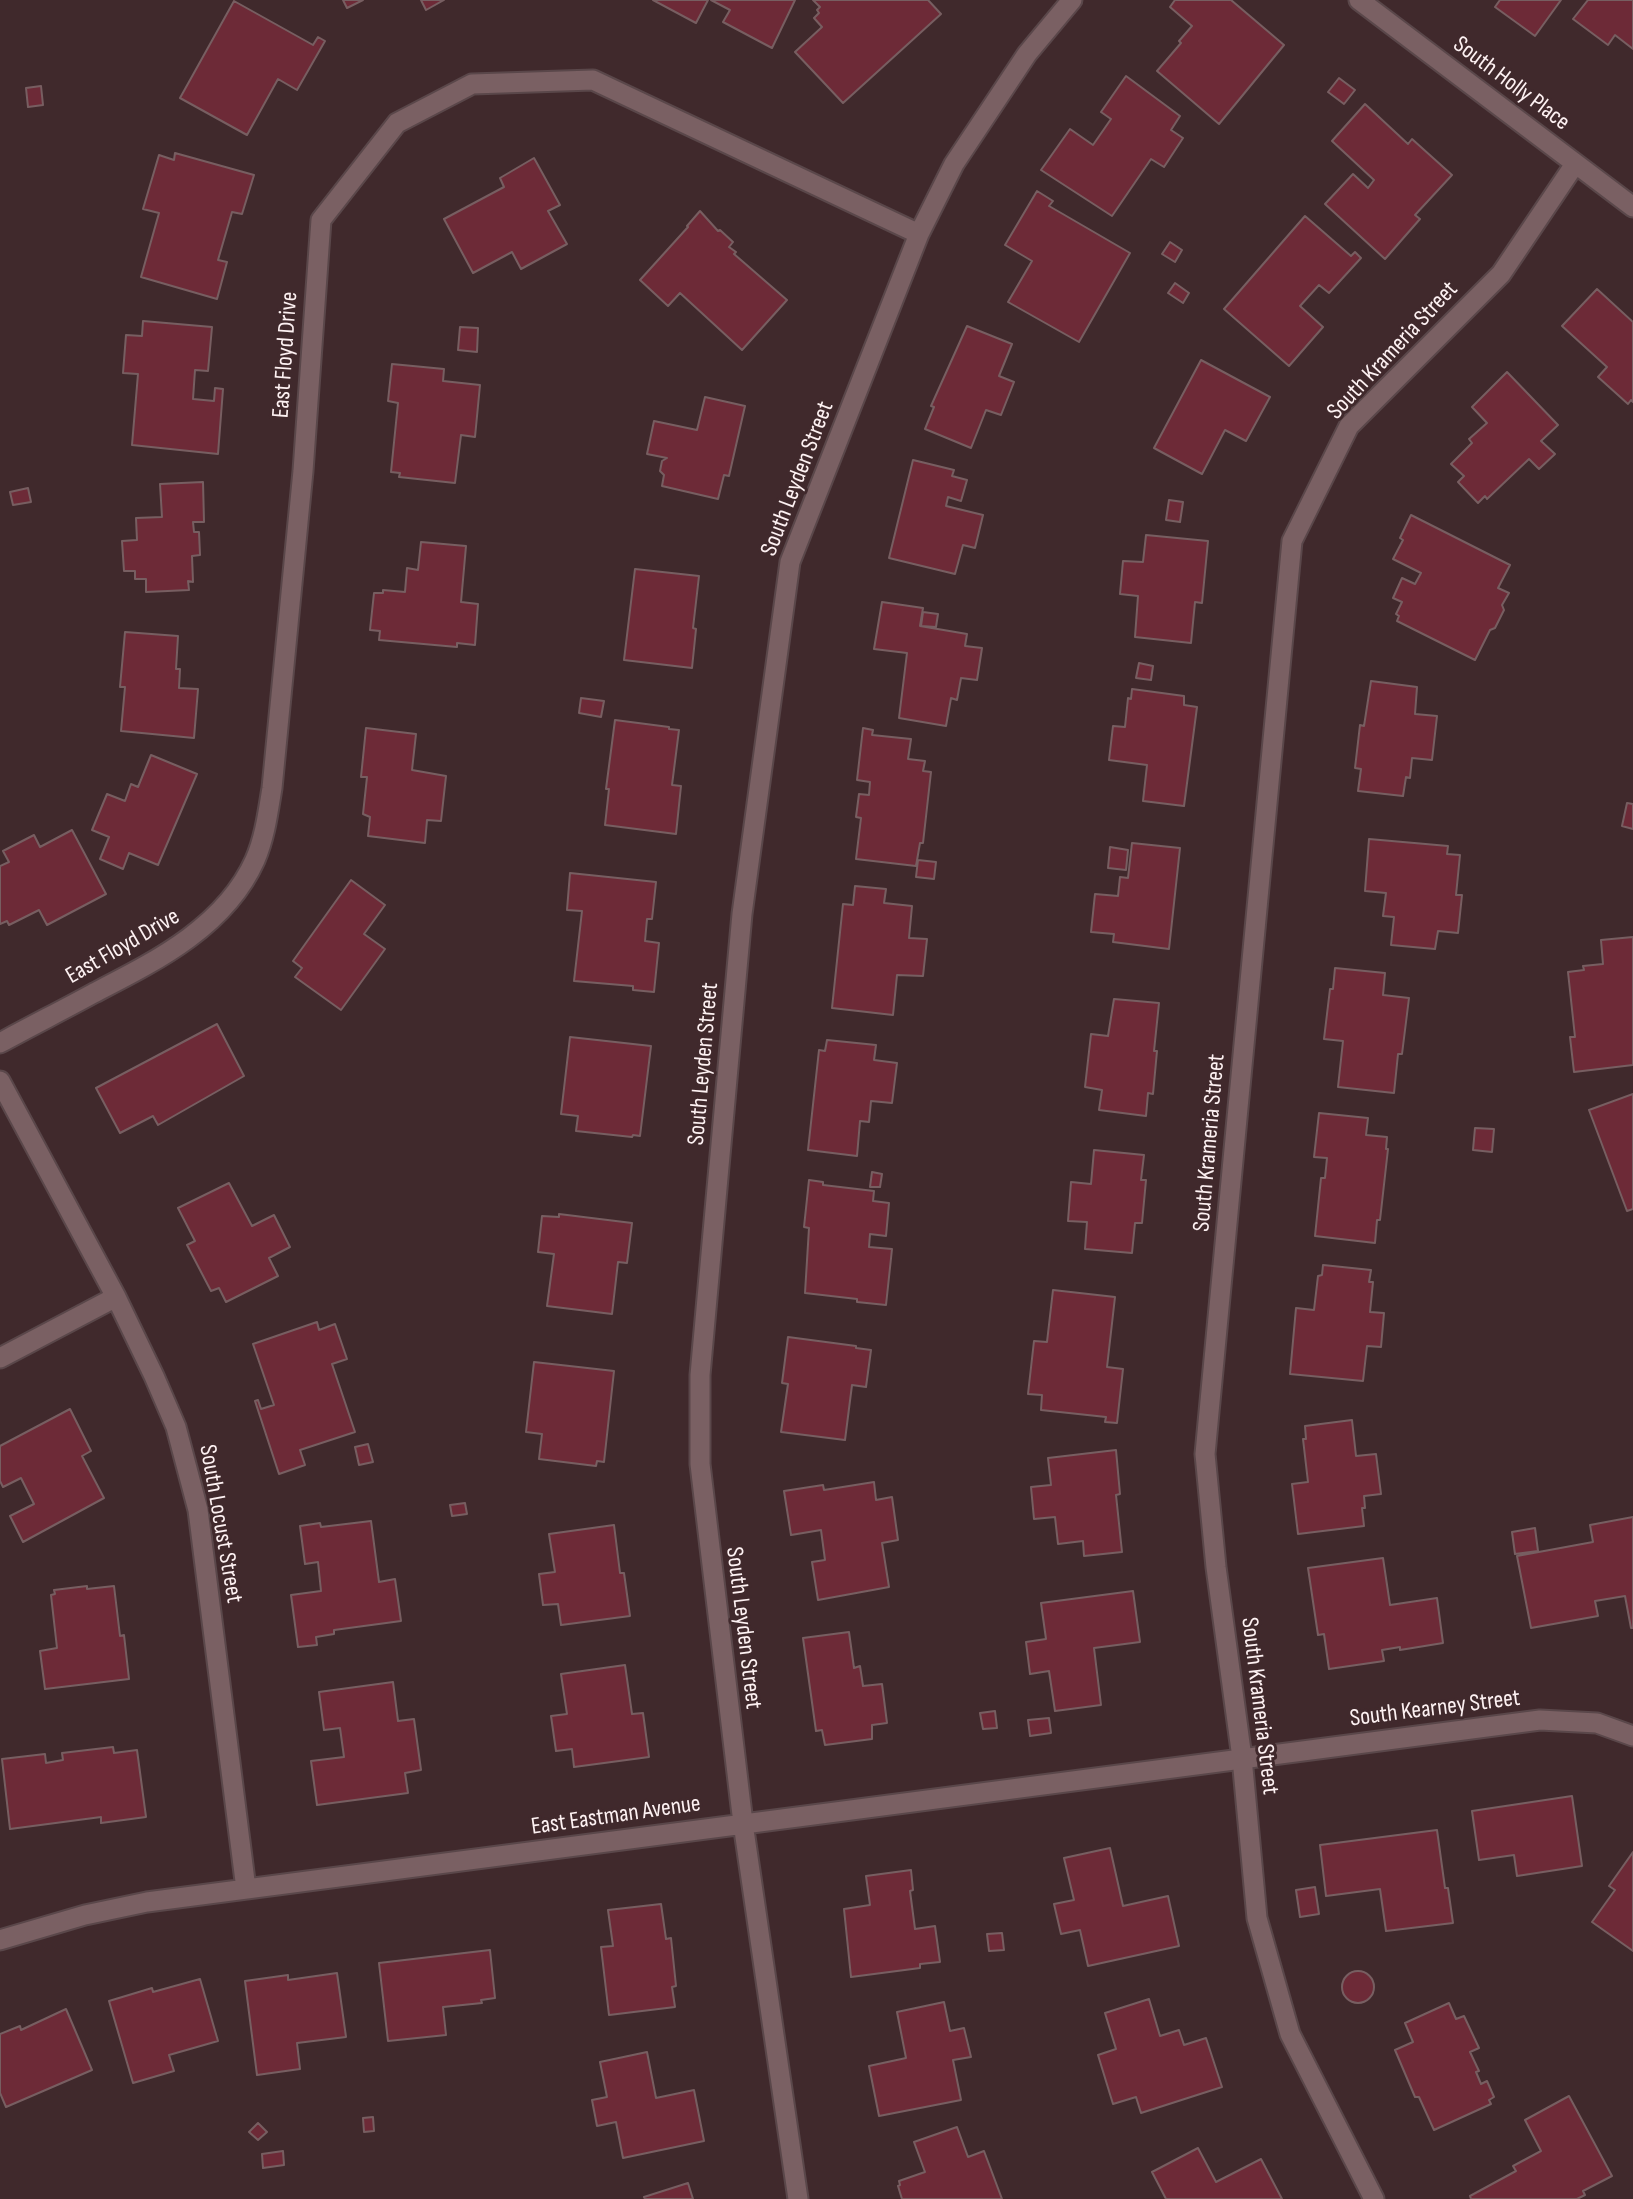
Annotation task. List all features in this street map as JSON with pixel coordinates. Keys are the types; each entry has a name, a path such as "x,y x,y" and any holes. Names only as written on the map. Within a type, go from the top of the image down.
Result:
{"street":[{"name":"South Leyden Street","path":"798,2199 743,1824 700,1464 700,1375 742,914 790,562 919,234 954,164 1027,54 1072,0"},
{"name":"South Holly Place","path":"1359,0 1633,207"},
{"name":"East Floyd Drive","path":"0,1043 155,962 202,929 232,896 254,861 265,829 272,788 303,471 321,220 397,123 472,84 593,80 919,234"},
{"name":"South Krameria Street","path":"1374,2199 1290,2034 1257,1918 1242,1758 1216,1567 1205,1454 1292,541 1349,426 1501,274 1575,163"},
{"name":"South Locust Street","path":"0,1081 116,1297 176,1427 198,1510 246,1889"},
{"path":"0,1358 116,1297"},
{"name":"South Kearney Street","path":"1242,1758 1540,1720 1597,1723 1633,1736"},
{"name":"East Eastman Avenue","path":"0,1940 85,1915 147,1902 1242,1758"}],"building":[{"path":"343,0 363,0 347,8"},
{"path":"421,0 444,0 426,10"},
{"path":"653,0 708,0 696,23"},
{"path":"711,0 795,0 772,48 723,22 730,10"},
{"path":"813,0 928,0 941,14 843,103 795,52 822,27 814,18 820,7"},
{"path":"1175,0 1231,0 1284,45 1219,124 1157,71 1192,26 1170,7"},
{"path":"1500,0 1561,0 1535,36 1495,7"},
{"path":"1588,0 1633,0 1633,49 1615,35 1608,45 1573,19"},
{"path":"234,1 313,45 318,37 325,41 297,90 278,79 247,135 180,98"},
{"path":"1126,76 1180,116 1171,130 1183,138 1164,167 1151,159 1112,216 1041,170 1070,129 1093,145 1111,119 1101,112"},
{"path":"1339,78 1355,90 1344,104 1328,92"},
{"path":"41,86 43,105 28,107 26,88"},
{"path":"1365,104 1408,144 1412,139 1452,175 1415,215 1420,219 1385,259 1325,204 1353,174 1368,188 1374,180 1332,141"},
{"path":"175,153 254,175 242,214 232,212 218,260 227,262 217,299 141,277 159,213 143,209 159,155 174,160"},
{"path":"534,158 560,205 548,211 567,244 521,269 512,252 473,273 444,219 504,187 500,178"},
{"path":"1037,191 1053,201 1049,206 1130,253 1079,342 1008,302 1032,261 1005,245"},
{"path":"700,211 718,231 733,242 729,247 736,252 734,254 787,300 742,350 680,293 668,306 640,280"},
{"path":"1305,216 1351,256 1355,252 1361,258 1329,293 1319,285 1300,306 1323,327 1289,366 1224,309"},
{"path":"1170,242 1182,250 1175,262 1162,254"},
{"path":"1175,283 1189,293 1183,303 1168,293"},
{"path":"1597,289 1633,322 1633,402 1631,400 1628,404 1598,377 1607,367 1562,326"},
{"path":"143,321 212,327 208,371 195,370 193,399 214,401 215,388 223,389 218,454 132,445 138,374 123,373 126,335 142,336"},
{"path":"967,326 1012,344 999,376 1014,382 1001,415 986,410 971,448 925,429 934,407 931,406"},
{"path":"460,327 478,328 477,352 458,350"},
{"path":"1201,360 1270,397 1246,441 1225,430 1202,474 1154,448"},
{"path":"392,364 444,369 443,381 480,385 475,437 461,435 455,483 399,477 400,473 391,472 398,403 388,401"},
{"path":"1507,372 1558,425 1541,441 1555,454 1539,469 1529,459 1487,499 1485,496 1478,503 1458,482 1464,476 1451,464 1472,443 1469,439 1487,423 1472,407"},
{"path":"705,397 745,406 729,476 724,475 718,499 662,486 664,475 660,471 662,461 667,458 647,454 654,421 697,430"},
{"path":"913,460 954,470 952,476 967,480 961,501 948,497 946,506 983,515 975,548 963,545 955,574 889,558"},
{"path":"203,482 204,522 193,522 194,532 199,532 200,555 192,556 193,582 188,581 189,590 146,592 146,579 135,579 135,571 124,571 122,541 137,540 136,518 162,517 160,484"},
{"path":"28,488 31,502 13,505 10,492"},
{"path":"1169,500 1183,502 1180,522 1166,520"},
{"path":"1411,515 1510,565 1498,588 1509,593 1502,605 1504,610 1475,660 1397,621 1399,616 1396,614 1402,602 1393,598 1402,578 1415,584 1421,573 1393,559"},
{"path":"1146,535 1208,541 1202,603 1195,602 1191,643 1135,637 1138,596 1120,594 1123,561 1143,562"},
{"path":"421,542 466,546 461,602 478,604 475,645 457,643 457,647 379,640 380,631 370,630 374,593 383,593 383,590 405,592 407,568 418,570"},
{"path":"635,569 699,576 692,668 624,660"},
{"path":"882,602 923,608 920,626 967,634 965,646 982,648 977,680 961,678 957,700 951,698 946,726 899,718 907,653 874,649"},
{"path":"923,612 938,614 936,627 921,626"},
{"path":"125,632 178,636 176,669 180,669 179,688 198,689 194,738 121,731 125,687 120,687"},
{"path":"1139,663 1153,666 1151,680 1136,678"},
{"path":"1371,681 1417,687 1415,714 1437,716 1432,760 1412,758 1410,778 1406,777 1403,796 1358,791 1361,769 1355,768 1360,725 1364,726"},
{"path":"1132,689 1184,696 1184,705 1197,707 1184,806 1143,801 1147,765 1109,760 1113,726 1125,727 1128,698 1131,699"},
{"path":"581,698 604,701 601,717 579,713"},
{"path":"615,720 679,730 672,785 681,786 676,834 605,825 609,789 606,789"},
{"path":"366,728 416,734 412,770 446,776 441,821 427,820 425,843 368,836 370,817 363,814 367,777 361,777"},
{"path":"863,728 873,730 872,735 911,739 908,759 925,761 923,771 931,772 923,843 920,843 916,866 856,859 861,818 856,817 859,794 869,795 870,782 857,780"},
{"path":"151,755 197,774 158,865 129,853 123,869 100,859 109,837 92,830 107,794 125,801 131,784 138,787"},
{"path":"1627,803 1633,804 1633,829 1622,826"},
{"path":"72,830 106,894 47,925 39,910 9,925 7,921 0,924 0,866 9,862 3,851 34,835 40,847"},
{"path":"1369,839 1448,846 1447,854 1460,855 1456,895 1462,895 1458,933 1438,931 1435,949 1391,945 1394,917 1383,916 1386,893 1365,891"},
{"path":"1132,843 1180,848 1169,949 1113,942 1114,934 1091,932 1095,894 1118,896 1120,877 1128,878"},
{"path":"1110,847 1128,850 1126,870 1108,868"},
{"path":"918,860 936,862 934,879 916,877"},
{"path":"570,873 656,882 652,919 647,919 645,941 659,943 654,992 633,990 633,986 574,981 582,911 567,910"},
{"path":"351,880 385,905 364,934 385,949 341,1010 295,977 302,968 293,961"},
{"path":"855,886 886,889 884,903 912,906 909,938 927,939 923,976 897,975 893,1015 832,1008 843,904 853,905"},
{"path":"1633,937 1633,1065 1574,1072 1570,1037 1575,1037 1568,972 1584,970 1583,966 1603,964 1601,940"},
{"path":"1335,968 1385,973 1383,995 1409,998 1402,1054 1398,1054 1394,1093 1338,1087 1343,1041 1324,1039"},
{"path":"1114,999 1159,1003 1153,1094 1148,1093 1146,1116 1099,1110 1102,1090 1085,1087 1091,1034 1108,1036"},
{"path":"217,1024 244,1076 158,1125 153,1116 120,1133 96,1088"},
{"path":"570,1037 651,1046 640,1136 576,1131 578,1116 561,1114"},
{"path":"827,1040 876,1045 874,1060 897,1063 892,1103 871,1101 869,1122 860,1121 857,1156 808,1150 819,1050 825,1051"},
{"path":"1633,1094 1633,1209 1627,1211 1589,1110"},
{"path":"1319,1113 1368,1118 1366,1135 1387,1137 1380,1220 1377,1220 1375,1243 1315,1236 1321,1178 1325,1178 1327,1158 1314,1157"},
{"path":"1475,1128 1494,1129 1492,1152 1473,1150"},
{"path":"1094,1150 1144,1155 1141,1180 1146,1180 1142,1223 1135,1223 1132,1253 1085,1249 1087,1222 1068,1221 1071,1182 1091,1184"},
{"path":"872,1172 882,1174 880,1187 870,1187"},
{"path":"809,1180 823,1182 823,1185 874,1191 873,1201 889,1203 886,1236 870,1234 869,1247 892,1249 886,1305 805,1293 809,1228 804,1227"},
{"path":"229,1183 252,1226 274,1215 290,1247 269,1258 278,1276 226,1302 219,1288 211,1291 187,1245 195,1241 178,1208"},
{"path":"559,1214 632,1223 627,1263 618,1262 612,1314 547,1306 554,1254 538,1252 542,1216 559,1217"},
{"path":"1323,1265 1371,1270 1369,1282 1373,1282 1370,1312 1384,1313 1381,1347 1367,1346 1363,1381 1290,1374 1296,1308 1314,1310 1318,1276 1322,1275"},
{"path":"1053,1290 1115,1297 1107,1367 1123,1369 1117,1423 1105,1422 1106,1417 1041,1410 1042,1395 1028,1394 1034,1341 1047,1342"},
{"path":"317,1322 319,1330 335,1324 347,1359 332,1364 355,1432 300,1450 305,1465 279,1474 255,1401 258,1400 261,1409 274,1405 253,1344"},
{"path":"788,1337 871,1350 866,1387 852,1385 845,1440 781,1432 788,1384 782,1383"},
{"path":"534,1362 614,1371 604,1462 597,1461 596,1466 539,1459 542,1434 526,1432"},
{"path":"70,1409 91,1451 82,1456 104,1498 23,1542 10,1516 34,1504 21,1478 3,1487 0,1481 0,1446"},
{"path":"1352,1420 1356,1456 1376,1454 1381,1494 1364,1496 1364,1526 1298,1534 1292,1484 1308,1482 1303,1439 1306,1439 1305,1426"},
{"path":"368,1444 373,1462 359,1465 355,1447"},
{"path":"1116,1450 1120,1494 1116,1495 1122,1552 1084,1556 1083,1541 1058,1544 1055,1517 1034,1519 1031,1487 1051,1485 1048,1458"},
{"path":"874,1482 876,1500 892,1497 898,1540 882,1543 889,1587 818,1600 812,1562 825,1560 821,1530 791,1535 784,1491 823,1485 824,1490"},
{"path":"465,1503 467,1514 452,1516 450,1505"},
{"path":"1633,1517 1633,1628 1625,1596 1595,1601 1598,1616 1531,1628 1517,1556 1593,1542 1590,1525"},
{"path":"371,1521 379,1582 395,1579 401,1621 334,1630 334,1634 316,1637 317,1645 298,1647 291,1595 321,1591 318,1562 305,1564 300,1526 320,1523 321,1527"},
{"path":"614,1525 620,1573 624,1573 630,1616 561,1625 558,1604 543,1605 539,1574 555,1572 549,1534"},
{"path":"1535,1528 1538,1551 1515,1554 1512,1532"},
{"path":"1383,1558 1390,1605 1437,1598 1443,1643 1382,1650 1384,1661 1329,1669 1324,1634 1318,1635 1308,1568"},
{"path":"87,1586 87,1589 114,1586 129,1679 45,1689 40,1651 57,1648 51,1595 55,1594 54,1590"},
{"path":"1133,1591 1140,1642 1094,1648 1101,1705 1055,1711 1049,1671 1030,1674 1026,1642 1046,1639 1041,1603"},
{"path":"849,1632 854,1668 860,1666 863,1686 882,1684 887,1723 872,1725 872,1739 825,1745 822,1730 816,1731 803,1638"},
{"path":"625,1665 632,1714 643,1713 649,1757 574,1767 572,1749 556,1751 551,1716 567,1714 561,1674"},
{"path":"393,1682 398,1721 414,1719 421,1770 405,1773 408,1793 317,1805 311,1761 344,1757 340,1728 324,1730 319,1692"},
{"path":"995,1711 997,1728 983,1729 980,1713"},
{"path":"1049,1718 1051,1733 1030,1736 1028,1720"},
{"path":"113,1747 114,1753 137,1750 146,1817 101,1823 101,1817 10,1829 2,1759 45,1754 46,1763 63,1760 62,1753"},
{"path":"1572,1796 1582,1866 1517,1876 1514,1855 1479,1860 1472,1811"},
{"path":"1437,1830 1453,1923 1386,1931 1380,1889 1326,1896 1320,1845"},
{"path":"1110,1848 1123,1906 1168,1896 1179,1946 1088,1966 1080,1930 1061,1934 1054,1904 1074,1900 1064,1858"},
{"path":"1633,1852 1633,1951 1592,1922 1615,1890 1609,1886"},
{"path":"911,1870 913,1890 910,1891 915,1929 935,1926 940,1962 920,1964 920,1968 851,1977 844,1909 870,1905 866,1876"},
{"path":"1315,1887 1319,1914 1300,1917 1296,1890"},
{"path":"661,1904 666,1939 671,1938 676,1986 672,1987 675,2007 609,2015 601,1947 613,1946 608,1910"},
{"path":"1002,1933 1004,1950 989,1951 987,1934"},
{"path":"490,1950 495,1998 481,2000 482,2003 443,2007 446,2035 388,2041 379,1963"},
{"path":"1358,1971 1370,1975 1374,1987 1370,1999 1358,2003 1346,1999 1342,1987 1346,1975"},
{"path":"337,1973 346,2037 297,2043 300,2069 257,2075 245,1981 288,1975 288,1980"},
{"path":"200,1979 218,2041 169,2055 174,2071 133,2083 109,2001 152,1988 153,1992"},
{"path":"1149,1999 1160,2036 1179,2030 1184,2045 1206,2038 1222,2087 1141,2113 1136,2097 1113,2104 1098,2055 1116,2049 1105,2013"},
{"path":"944,2002 950,2031 964,2028 971,2057 953,2060 961,2100 879,2116 869,2066 906,2058 897,2012"},
{"path":"1449,2003 1456,2019 1464,2016 1479,2048 1470,2052 1479,2071 1476,2072 1481,2084 1487,2081 1494,2097 1489,2100 1491,2104 1434,2130 1419,2097 1415,2097 1395,2050 1413,2042 1405,2023"},
{"path":"66,2009 92,2070 6,2107 0,2093 0,2034 20,2026 21,2030"},
{"path":"647,2052 656,2098 694,2090 704,2141 623,2158 616,2122 597,2126 592,2100 607,2097 600,2062"},
{"path":"1569,2096 1612,2176 1583,2191 1585,2195 1577,2199 1471,2199 1470,2196 1516,2171 1513,2166 1541,2151 1525,2120"},
{"path":"373,2117 374,2131 364,2132 363,2118"},
{"path":"258,2123 267,2132 258,2140 249,2132"},
{"path":"957,2127 968,2157 984,2151 1002,2199 902,2199 899,2181 925,2172 914,2142"},
{"path":"1198,2148 1216,2182 1261,2159 1282,2199 1166,2199 1152,2172"},
{"path":"283,2151 284,2165 263,2168 262,2154"},
{"path":"688,2183 693,2199 644,2197"}]}
